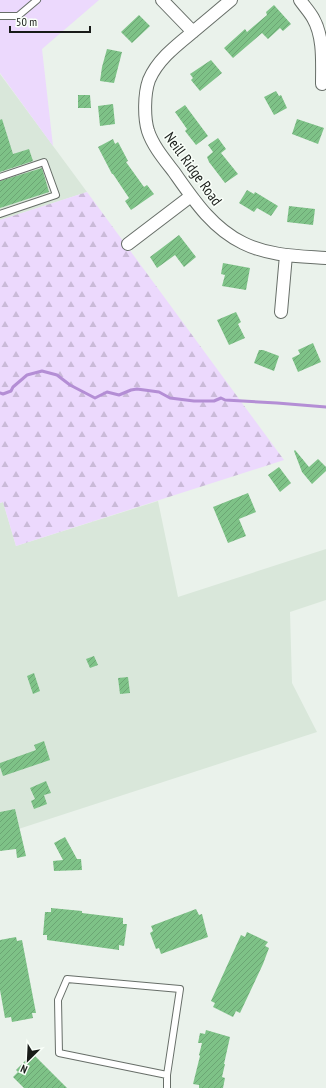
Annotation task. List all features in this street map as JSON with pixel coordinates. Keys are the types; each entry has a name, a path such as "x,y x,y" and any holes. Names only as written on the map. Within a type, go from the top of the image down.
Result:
{"street":[{"path":"162,0 193,32"},
{"name":"Neill Ridge Road","path":"231,0 174,48 158,65 150,80 145,110 145,120 152,140 159,152 203,211 212,221 232,237 258,249 279,254 326,258"},
{"path":"300,0 309,11 316,24 320,38 322,54 322,84"},
{"path":"128,244 191,196"},
{"path":"281,312 286,255"}],"lane":[{"path":"0,16 18,16 37,0"},
{"path":"0,177 44,162 56,195 0,214"},
{"path":"167,1075 59,1052 58,1000 67,979 180,989 167,1075 167,1088"}],"shaded area":[{"path":"0,74 87,192 0,220"},
{"path":"158,501 178,597 326,549 326,600 290,612 292,683 317,732 0,835 0,503 3,502 16,546"}],"green space":[{"path":"0,0 99,0 42,49 53,146 0,73"},
{"path":"87,192 284,460 16,546 3,502 0,503 0,220"}],"building":[{"path":"274,5 291,24 283,31 280,28 268,39 262,33 233,58 224,48 245,29 247,32 267,15 266,12"},
{"path":"139,15 150,26 132,43 121,32"},
{"path":"107,49 122,52 114,83 100,81"},
{"path":"211,60 222,73 200,91 191,80 193,78 190,74"},
{"path":"276,91 279,96 281,95 287,108 274,115 264,97"},
{"path":"78,95 90,95 91,108 78,108"},
{"path":"113,104 115,124 100,126 98,106"},
{"path":"185,105 208,136 196,145 185,131 187,129 175,112"},
{"path":"2,119 13,154 29,149 33,161 0,172 0,120"},
{"path":"297,119 324,128 318,144 292,134"},
{"path":"218,138 226,149 221,153 238,174 225,183 209,162 207,157 213,152 208,145"},
{"path":"113,139 115,144 118,142 128,161 126,162 144,187 147,185 154,194 131,210 125,201 129,198 112,174 98,147"},
{"path":"42,168 49,192 0,208 0,181"},
{"path":"247,190 254,194 255,192 278,206 271,216 257,208 254,212 239,203"},
{"path":"289,206 315,209 313,225 287,222"},
{"path":"179,235 196,257 184,267 175,255 157,268 150,257"},
{"path":"223,263 250,268 246,290 222,286 225,275 221,274"},
{"path":"236,312 241,322 238,324 245,338 229,345 217,320"},
{"path":"313,343 321,362 298,372 292,358 300,354 298,350"},
{"path":"259,350 279,356 274,371 254,363"},
{"path":"295,450 309,467 318,459 326,467 326,471 312,484 302,472 294,451"},
{"path":"279,467 291,483 280,492 268,475"},
{"path":"248,493 256,512 239,519 246,536 228,543 213,507"},
{"path":"94,656 98,665 90,668 86,659"},
{"path":"34,673 40,691 33,694 27,676"},
{"path":"128,677 130,693 120,694 118,678"},
{"path":"44,741 50,760 3,776 0,763 36,750 34,745"},
{"path":"46,781 51,793 44,795 47,804 34,809 31,801 35,799 30,788"},
{"path":"15,809 26,856 17,858 16,849 0,851 0,812"},
{"path":"65,837 77,859 81,859 82,870 54,871 53,861 63,860 54,843"},
{"path":"51,908 82,911 82,913 123,918 123,924 127,924 124,946 119,945 119,950 47,940 47,935 43,935 45,912 51,912"},
{"path":"196,909 199,915 202,914 208,937 161,954 159,948 156,949 150,933 153,931 151,926"},
{"path":"247,932 268,942 265,946 269,948 240,1013 236,1011 233,1017 213,1007 215,1003 211,1001 241,935 245,937"},
{"path":"16,937 17,941 22,940 36,1013 32,1013 33,1018 12,1022 11,1017 5,1018 0,990 0,940"},
{"path":"206,1030 230,1037 222,1077 225,1078 223,1088 199,1088 199,1085 193,1084 202,1043 198,1043 200,1033 205,1034"},
{"path":"35,1056 67,1088 24,1088 13,1077 18,1072 16,1070 29,1057 31,1059"}],"waterway":[{"path":"0,393 3,394 11,391 13,387 27,375 42,371 57,375 70,385 95,398 107,392 119,395 137,389 159,392 170,398 194,401 214,401 221,398 225,400 326,407"}]}
